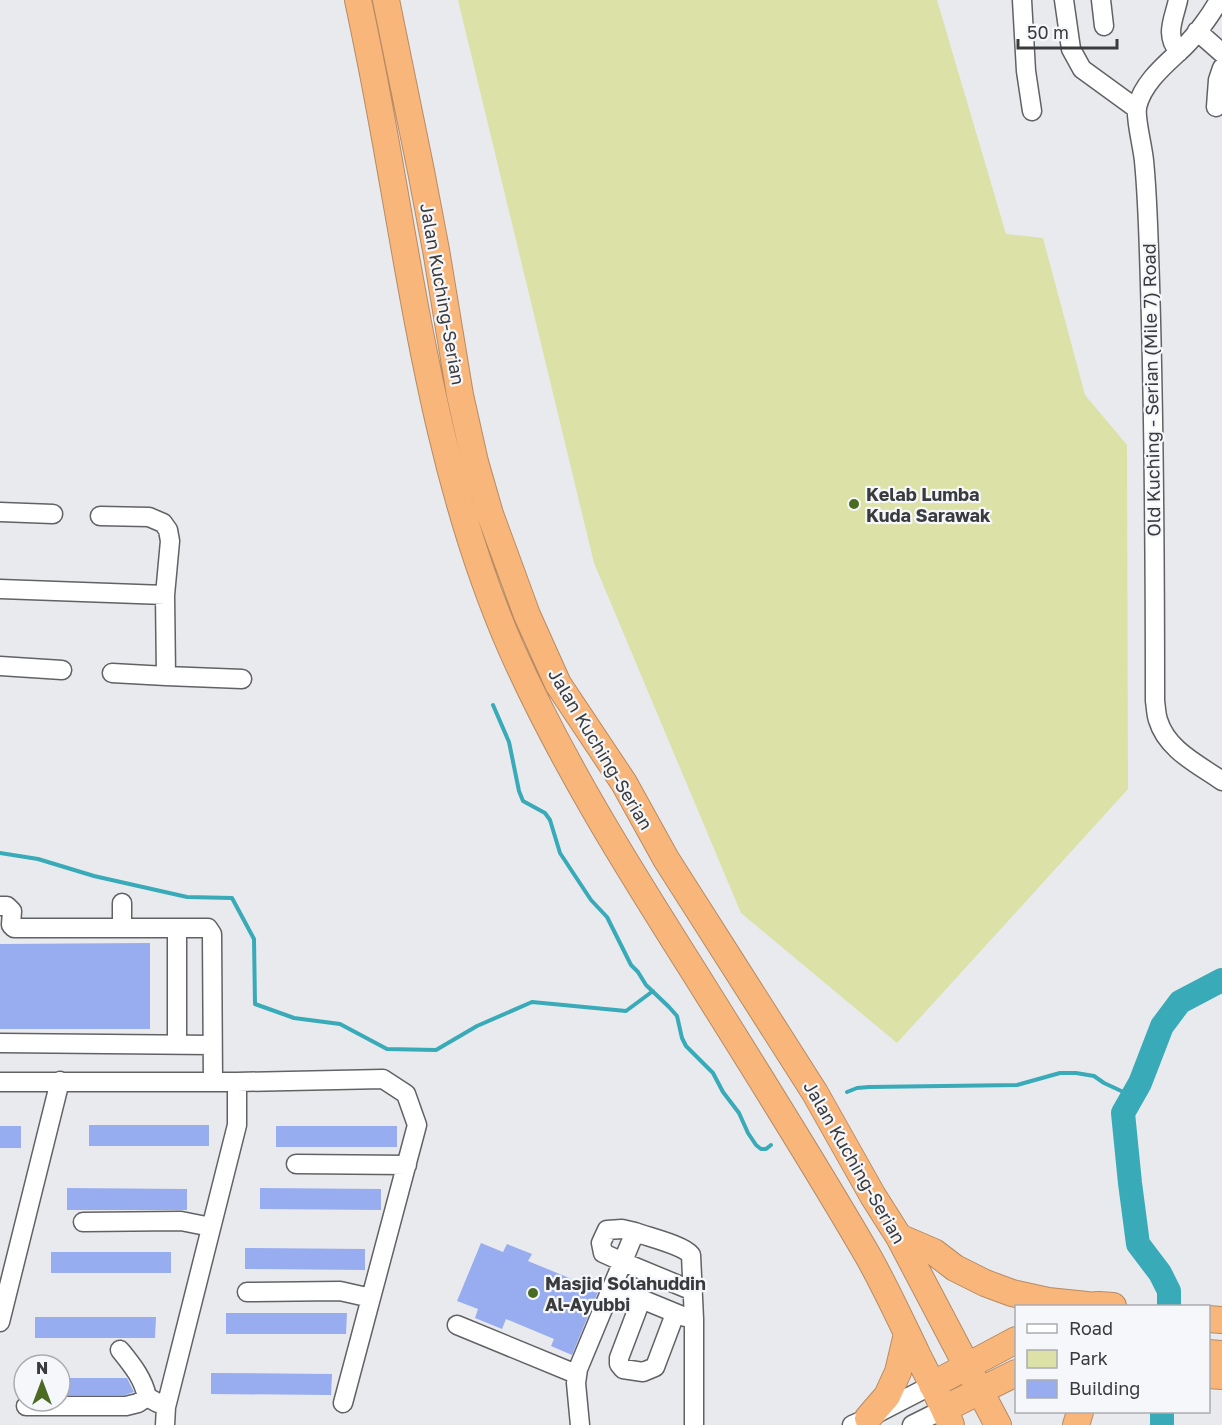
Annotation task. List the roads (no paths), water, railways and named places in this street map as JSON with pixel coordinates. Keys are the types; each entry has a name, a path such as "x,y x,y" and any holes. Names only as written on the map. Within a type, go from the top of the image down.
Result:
{"highway":[{"name":"Jalan Kuching-Serian","path":"358,0 425,362 447,457 464,521 510,646 543,718 578,783 868,1258 948,1417"},
{"name":"Jalan Kuching-Serian","path":"386,0 422,171 460,395 472,451 493,524 527,615 558,684 624,783 666,859 815,1093 899,1237 998,1425"},
{"path":"899,1237 934,1252 955,1268 985,1283 1012,1293 1078,1305"},
{"path":"860,1422 887,1396 898,1372 907,1334"},
{"path":"932,1385 1015,1341"},
{"path":"948,1417 981,1391 1015,1374"}],"street":[{"path":"1022,0 1026,71 1032,111"},
{"path":"1064,0 1071,49 1082,69 1137,110 1149,83 1197,31 1219,0"},
{"path":"1101,0 1104,26"},
{"path":"1178,0 1170,31 1172,41 1179,52"},
{"path":"1197,31 1222,52"},
{"path":"1215,107 1218,80 1222,68"},
{"name":"Old Kuching - Serian (Mile 7) Road","path":"1137,110 1147,197 1154,409 1155,701 1163,732 1175,748 1221,780"},
{"path":"0,512 53,514"},
{"path":"100,516 148,516 163,523 168,530 170,542 165,595 166,675"},
{"path":"0,589 165,595"},
{"path":"0,666 62,670"},
{"path":"112,673 242,679"},
{"path":"122,903 122,928"},
{"path":"0,906 7,906 12,911 11,925 14,928 208,928 212,934 213,1082"},
{"path":"177,928 177,1044"},
{"path":"0,1043 212,1045"},
{"path":"0,1082 237,1082 383,1079 406,1094 417,1125 343,1402"},
{"path":"0,1322 60,1081"},
{"path":"165,1416 237,1125 237,1082"},
{"path":"296,1164 407,1165"},
{"path":"83,1222 181,1221 212,1227"},
{"path":"693,1291 603,1253 601,1243 607,1230 622,1229 634,1232 689,1252 692,1259 694,1319 694,1425"},
{"path":"580,1425 576,1374 579,1363 634,1232"},
{"path":"612,1287 675,1314 694,1319"},
{"path":"247,1293 340,1291 371,1298"},
{"path":"641,1300 619,1358 619,1364 623,1370 643,1372 655,1367 675,1314"},
{"path":"457,1325 576,1374"},
{"path":"120,1350 138,1372 145,1385 147,1397 165,1416"},
{"path":"860,1422 932,1385"},
{"path":"72,1406 126,1406 138,1403 147,1397"},
{"path":"912,1425 948,1417"}],"waterway":[{"path":"493,705 509,742 523,801 545,813 550,820 560,853 591,900 607,917 631,965 646,985 677,1016 686,1046 713,1073 723,1092 739,1113 756,1145 761,1149 766,1149 771,1145"},
{"path":"0,853 38,859 94,876 187,897 232,898 254,939 255,1004 294,1018 340,1024 387,1049 436,1050 477,1026 532,1002 626,1011 653,991"},
{"path":"1169,1305 1169,1291 1160,1273 1138,1244 1123,1113 1140,1083 1162,1026 1180,1002 1222,980"},
{"path":"847,1092 869,1087 1017,1085 1060,1073 1076,1073 1094,1076 1132,1096"},
{"path":"1162,1413 1162,1425"}],"place":[{"name":"Kelab Lumba Kuda Sarawak","path":"854,504"},
{"name":"Masjid Solahuddin Al-Ayubbi","path":"533,1293"}]}
